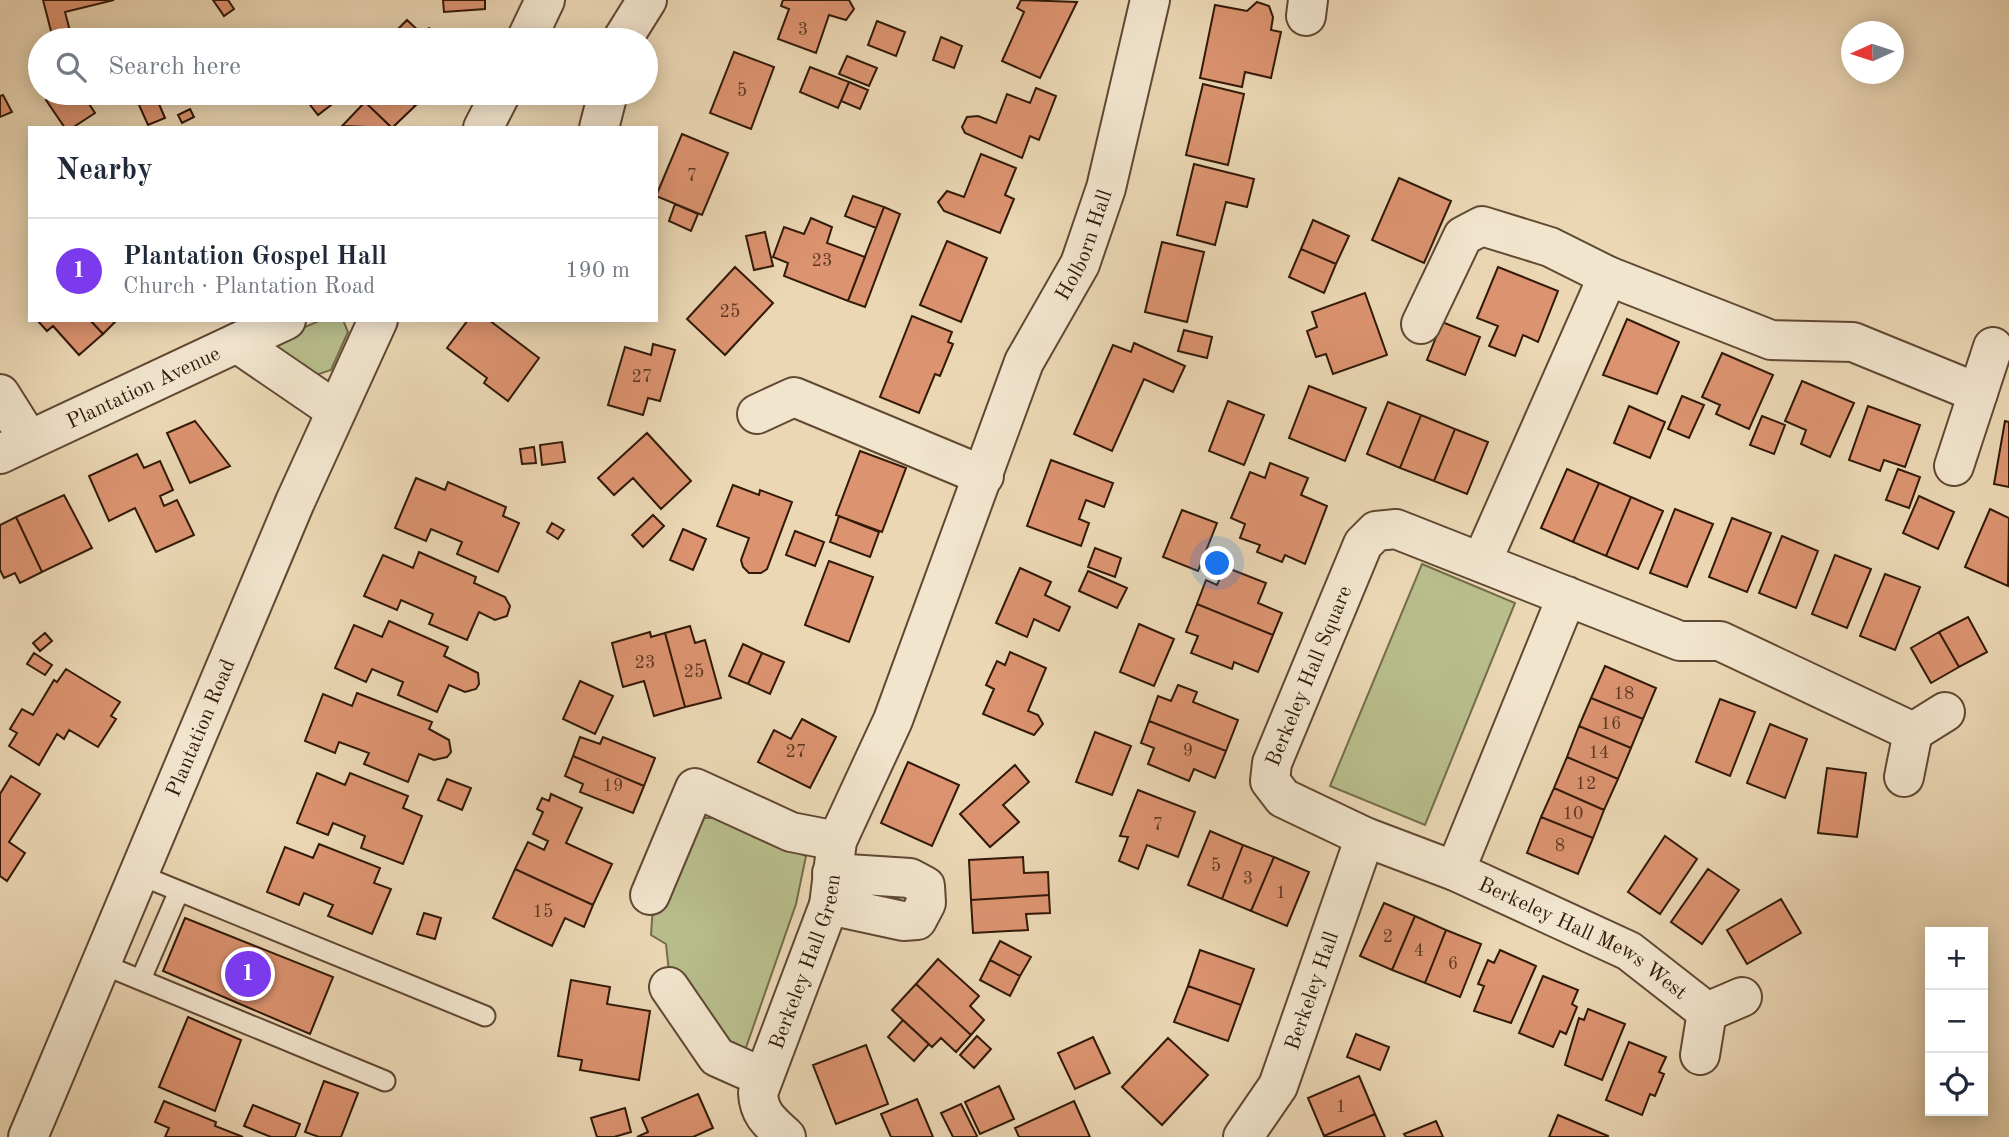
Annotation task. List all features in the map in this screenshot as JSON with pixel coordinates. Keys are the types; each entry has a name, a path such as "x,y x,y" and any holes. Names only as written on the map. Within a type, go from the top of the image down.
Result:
{"street":[{"path":"532,28 545,0"},
{"path":"630,28 647,0"},
{"name":"Holborn Hall","path":"894,720 1024,362 1080,264 1106,188 1150,0"},
{"path":"484,126 495,105"},
{"path":"600,126 605,105"},
{"path":"1421,324 1463,236 1482,226 1550,247 1608,276 1771,340 1853,342 1979,393"},
{"path":"1482,561 1608,276"},
{"name":"Plantation Avenue","path":"14,447 282,322"},
{"name":"Plantation Road","path":"28,1137 335,410 377,322"},
{"path":"237,342 335,410"},
{"path":"1954,466 1993,347"},
{"path":"757,414 796,383 984,476"},
{"path":"0,394 14,447"},
{"name":"Berkeley Hall Square","path":"1455,871 1365,837 1283,798 1270,781 1272,763 1363,544 1376,531 1396,529 1680,640 1720,641 1913,732"},
{"path":"1455,871 1567,596"},
{"path":"1904,777 1913,732 1945,712"},
{"name":"Berkeley Hall Green","path":"786,1137 765,1119 758,1106 762,1077 833,873 894,720"},
{"name":"Berkeley Hall Green","path":"650,895 695,788 791,832 833,873"},
{"name":"Berkeley Hall","path":"1248,1136 1278,1086 1365,837"},
{"name":"Berkeley Hall Mews West","path":"1455,871 1629,951 1707,1012"},
{"name":"Berkeley Hall Green","path":"669,987 717,1057 762,1077"},
{"name":"Berkeley Hall Mews West","path":"1707,1012 1742,997"},
{"name":"Berkeley Hall Mews West","path":"1700,1055 1707,1012"}],"lane":[{"path":"140,875 485,1016"},
{"path":"141,979 179,891"},
{"path":"102,964 385,1081"}],"green space":[{"path":"316,322 344,322 348,332 331,370 316,375 272,352 275,340"},
{"path":"1422,564 1515,603 1425,825 1330,786"},
{"path":"701,818 718,818 806,856 796,904 742,1059 712,1025 708,1009 669,972 666,944 651,935 653,905"}],"building":[{"path":"43,0 114,0 65,12 69,28 50,28"},
{"path":"213,0 228,0 234,9 224,16"},
{"path":"443,0 485,0 485,9 444,12"},
{"path":"783,0 849,0 854,9 846,20 829,15 816,53 778,39 789,9 781,6"},
{"path":"1021,0 1077,2 1040,78 1002,61 1024,12 1017,8"},
{"path":"1257,2 1269,6 1273,17 1271,30 1281,32 1271,78 1245,72 1242,87 1200,78 1215,5 1247,11"},
{"path":"407,20 416,28 399,28"},
{"path":"877,21 905,32 896,56 868,45"},
{"path":"941,37 962,46 954,68 933,60"},
{"path":"734,52 774,67 751,129 710,113"},
{"path":"847,56 877,68 869,86 839,74"},
{"path":"810,67 849,82 838,108 800,92"},
{"path":"849,82 868,90 860,109 841,101"},
{"path":"1203,84 1244,94 1228,165 1186,155"},
{"path":"1036,88 1056,96 1039,140 1030,136 1022,158 965,133 962,127 967,117 978,116 996,123 1007,94 1030,103"},
{"path":"3,95 12,112 0,117 0,96"},
{"path":"49,105 90,105 95,113 75,126 64,126"},
{"path":"139,105 159,105 165,118 148,125"},
{"path":"310,105 331,105 318,115"},
{"path":"362,105 368,105 390,126 342,126"},
{"path":"368,105 415,106 394,126 390,126"},
{"path":"190,109 194,117 182,123 178,115"},
{"path":"682,134 728,153 702,215 658,197"},
{"path":"981,154 1016,168 1005,195 1014,199 1000,233 944,211 938,202 947,191 964,197"},
{"path":"1194,164 1254,179 1247,207 1226,202 1215,245 1177,235"},
{"path":"1399,178 1451,201 1424,263 1372,240"},
{"path":"853,196 884,207 876,228 845,216"},
{"path":"675,204 698,214 691,231 669,221"},
{"path":"884,207 900,214 865,307 848,301"},
{"path":"811,218 832,227 827,243 865,257 848,301 784,276 788,263 773,257 784,227 804,234"},
{"path":"1313,220 1349,236 1336,264 1301,249"},
{"path":"765,232 773,266 754,270 746,236"},
{"path":"947,241 987,258 961,322 920,305"},
{"path":"1162,242 1204,252 1187,322 1145,312"},
{"path":"1301,249 1336,264 1324,293 1289,277"},
{"path":"735,267 773,303 725,355 687,319"},
{"path":"1498,267 1558,291 1538,342 1523,335 1515,356 1489,346 1498,326 1477,318"},
{"path":"1365,293 1387,355 1333,374 1326,354 1316,357 1307,331 1317,327 1312,312"},
{"path":"912,316 952,332 948,342 953,344 940,376 935,374 919,413 880,397"},
{"path":"1627,319 1679,342 1657,394 1603,375"},
{"path":"39,322 92,322 103,334 79,355 53,326 47,331"},
{"path":"92,322 115,322 103,334"},
{"path":"466,322 492,322 539,358 508,401 484,383 487,378 447,348"},
{"path":"1442,322 1480,337 1465,375 1427,360"},
{"path":"1184,330 1212,337 1207,358 1178,351"},
{"path":"1134,343 1185,366 1173,392 1144,379 1112,451 1074,434 1113,345 1131,352"},
{"path":"653,344 675,350 660,401 648,398 643,415 608,405 625,347 651,355"},
{"path":"1722,353 1773,375 1749,429 1716,414 1720,405 1702,397"},
{"path":"1802,381 1854,403 1830,457 1801,444 1806,430 1785,421"},
{"path":"1309,386 1366,408 1345,461 1289,438"},
{"path":"1682,396 1704,405 1689,438 1668,429"},
{"path":"1228,401 1264,415 1244,465 1209,451"},
{"path":"1388,402 1421,415 1400,468 1367,454"},
{"path":"1629,406 1665,422 1650,458 1614,443"},
{"path":"1868,406 1920,425 1905,467 1884,460 1880,471 1849,460"},
{"path":"1421,415 1455,429 1434,481 1400,468"},
{"path":"1762,416 1785,425 1774,454 1750,445"},
{"path":"195,421 230,466 190,483 167,433"},
{"path":"2005,421 2009,422 2009,487 1994,484"},
{"path":"1455,429 1488,442 1467,494 1434,481"},
{"path":"647,433 691,481 661,509 633,478 614,495 598,478"},
{"path":"562,442 565,462 542,465 540,445"},
{"path":"534,447 536,463 522,464 520,449"},
{"path":"860,451 906,468 882,532 836,515"},
{"path":"137,454 144,468 160,461 173,490 160,496 164,506 177,500 194,535 156,552 135,508 109,521 89,476"},
{"path":"1051,460 1113,483 1104,507 1086,500 1079,519 1089,523 1081,546 1027,526"},
{"path":"1270,463 1308,478 1301,495 1327,506 1305,564 1285,555 1282,562 1257,552 1260,545 1240,538 1245,524 1231,518 1250,472 1265,478"},
{"path":"1567,469 1599,483 1573,542 1541,528"},
{"path":"1898,469 1920,477 1909,508 1886,500"},
{"path":"416,478 445,490 448,482 506,507 503,516 519,523 498,572 457,554 462,542 431,529 426,541 395,528"},
{"path":"1599,483 1631,497 1606,556 1573,542"},
{"path":"733,485 759,495 760,490 792,502 767,569 761,573 749,573 743,567 741,560 749,538 717,526"},
{"path":"64,495 92,548 42,572 16,517"},
{"path":"1919,496 1954,512 1938,549 1903,533"},
{"path":"1631,497 1663,511 1638,569 1606,556"},
{"path":"1675,509 1713,524 1687,587 1650,573"},
{"path":"1990,509 2009,518 2008,586 1965,567"},
{"path":"1182,510 1217,523 1198,571 1163,557"},
{"path":"653,515 664,526 643,547 632,535"},
{"path":"839,516 879,532 870,557 830,542"},
{"path":"16,517 42,572 20,583 15,573 4,578 0,570 0,525"},
{"path":"1732,518 1771,533 1747,592 1709,577"},
{"path":"552,523 564,530 558,539 547,532"},
{"path":"683,529 706,539 693,570 670,560"},
{"path":"795,531 824,542 815,566 786,555"},
{"path":"1782,536 1818,551 1796,608 1759,593"},
{"path":"1095,548 1121,558 1115,577 1088,567"},
{"path":"419,552 476,577 474,583 505,597 510,606 507,616 495,620 479,612 467,640 429,624 433,614 401,600 397,610 364,596 383,555 413,568"},
{"path":"1835,555 1871,569 1847,628 1812,614"},
{"path":"829,561 873,577 849,642 805,625"},
{"path":"1225,567 1266,583 1258,603 1282,613 1273,635 1197,604 1206,580 1217,585"},
{"path":"1020,568 1051,582 1045,595 1070,607 1059,631 1034,619 1027,637 996,623"},
{"path":"1088,571 1127,588 1117,608 1079,591"},
{"path":"1885,574 1920,587 1895,650 1860,636"},
{"path":"1197,604 1273,635 1258,672 1234,662 1232,669 1191,653 1198,636 1186,632"},
{"path":"1968,617 1987,652 1959,667 1939,632"},
{"path":"389,621 448,647 444,656 478,673 479,684 476,689 465,692 449,685 437,712 398,695 403,682 372,669 366,682 335,668 354,625 382,637"},
{"path":"1139,624 1174,639 1154,686 1120,672"},
{"path":"690,626 695,643 705,640 721,698 685,707 665,633"},
{"path":"650,632 651,637 665,633 685,707 654,716 644,681 623,687 612,643"},
{"path":"1939,632 1959,667 1931,683 1911,648"},
{"path":"45,633 52,641 40,651 33,643"},
{"path":"743,644 762,653 748,684 729,676"},
{"path":"1010,652 1046,668 1028,711 1038,715 1043,724 1034,735 983,714 994,689 986,685 997,661 1005,665"},
{"path":"34,653 52,665 45,675 27,664"},
{"path":"762,653 784,662 770,694 748,684"},
{"path":"1605,666 1656,688 1643,719 1591,698"},
{"path":"66,669 120,702 111,716 116,719 98,747 69,730 64,739 57,734 39,765 9,746 17,733 10,729 22,709 33,715 54,680 57,682"},
{"path":"580,681 613,696 595,734 563,719"},
{"path":"1178,685 1197,692 1193,702 1238,720 1226,751 1149,721 1158,696 1171,701"},
{"path":"357,693 432,722 429,729 449,740 451,752 447,757 434,760 419,754 408,782 364,764 369,753 339,742 335,753 305,741 323,694 352,706"},
{"path":"1591,698 1643,719 1631,748 1579,726"},
{"path":"1720,699 1755,712 1730,776 1696,762"},
{"path":"802,719 836,737 810,788 758,762 774,730 791,739"},
{"path":"1149,721 1226,751 1215,778 1194,769 1189,781 1148,764 1154,748 1141,743"},
{"path":"1770,724 1807,739 1785,798 1747,783"},
{"path":"1579,726 1631,748 1618,779 1567,757"},
{"path":"1095,732 1131,746 1112,795 1076,782"},
{"path":"580,737 600,744 603,737 655,758 644,786 573,756"},
{"path":"573,756 644,786 633,813 580,792 583,784 565,776"},
{"path":"1567,757 1618,779 1604,810 1554,788"},
{"path":"908,762 959,785 932,846 881,823"},
{"path":"1015,765 1029,782 1003,805 1019,822 990,847 960,814"},
{"path":"1827,768 1866,773 1857,837 1818,833"},
{"path":"317,773 345,785 350,773 408,796 403,808 422,816 403,864 361,848 365,836 333,823 328,835 297,823"},
{"path":"11,776 40,794 9,842 25,853 7,881 0,876 0,794"},
{"path":"447,779 471,788 462,810 438,800"},
{"path":"1554,788 1604,810 1593,838 1541,817"},
{"path":"1138,790 1195,812 1178,857 1147,845 1138,869 1119,861 1128,837 1120,836"},
{"path":"551,794 582,808 566,843 612,864 593,905 515,869 528,842 544,850 548,841 533,834 543,812 537,809 542,798 549,801"},
{"path":"1541,817 1593,838 1578,874 1527,853"},
{"path":"1210,831 1243,845 1222,899 1188,885"},
{"path":"1665,836 1697,859 1660,914 1628,892"},
{"path":"319,844 380,868 374,883 391,889 372,934 328,916 333,905 304,893 299,905 267,892 285,847 313,858"},
{"path":"1243,845 1274,857 1251,911 1222,899"},
{"path":"1023,857 1024,873 1048,872 1049,895 971,900 969,860"},
{"path":"1274,857 1309,872 1287,926 1251,911"},
{"path":"515,869 593,905 584,927 565,918 552,946 493,918"},
{"path":"1708,869 1739,890 1702,944 1671,922"},
{"path":"1049,895 1050,913 1026,914 1028,930 973,933 971,900"},
{"path":"1781,899 1801,933 1747,964 1727,930"},
{"path":"1384,903 1415,916 1392,970 1360,956"},
{"path":"424,913 441,918 435,939 417,934"},
{"path":"1415,916 1446,930 1425,983 1392,970"},
{"path":"185,918 333,977 310,1034 163,971"},
{"path":"1446,930 1481,944 1460,997 1425,983"},
{"path":"1000,941 1031,957 1020,976 990,960"},
{"path":"1200,950 1254,969 1241,1005 1188,986"},
{"path":"1500,950 1536,966 1511,1023 1474,1011 1484,986 1478,984 1488,960 1494,963"},
{"path":"938,959 979,996 970,1006 984,1020 971,1035 916,984"},
{"path":"990,960 1020,976 1010,996 980,980"},
{"path":"1543,976 1578,990 1572,1004 1577,1007 1566,1034 1560,1031 1553,1047 1519,1033"},
{"path":"571,980 610,987 607,1004 650,1011 639,1080 580,1070 582,1060 558,1056"},
{"path":"916,984 971,1035 956,1052 941,1038 932,1047 892,1010"},
{"path":"1188,986 1241,1005 1228,1041 1174,1022"},
{"path":"1588,1009 1625,1024 1602,1080 1565,1065 1579,1018 1584,1020"},
{"path":"188,1017 241,1040 215,1111 159,1087"},
{"path":"903,1020 929,1044 914,1061 888,1037"},
{"path":"1356,1034 1389,1047 1380,1070 1347,1057"},
{"path":"977,1036 991,1049 974,1068 960,1055"},
{"path":"1093,1037 1110,1073 1075,1089 1058,1053"},
{"path":"1168,1038 1208,1075 1162,1125 1122,1087"},
{"path":"1629,1042 1666,1057 1659,1072 1664,1074 1655,1096 1650,1094 1642,1115 1606,1100"},
{"path":"866,1045 888,1104 836,1124 813,1065"},
{"path":"1359,1076 1375,1114 1324,1136 1308,1098"},
{"path":"324,1081 358,1093 341,1137 319,1137 305,1132"},
{"path":"999,1086 1014,1119 980,1134 965,1102"},
{"path":"698,1094 713,1128 693,1137 637,1137 648,1132 642,1118"},
{"path":"917,1099 933,1137 891,1137 881,1114"},
{"path":"164,1101 216,1122 215,1126 243,1137 165,1137 169,1128 155,1122"},
{"path":"1074,1101 1090,1137 1019,1137 1015,1128"},
{"path":"961,1104 976,1137 953,1137 941,1113"},
{"path":"253,1105 300,1124 295,1137 271,1137 244,1126"},
{"path":"625,1108 631,1132 614,1137 597,1137 591,1118"},
{"path":"1375,1114 1385,1137 1324,1137 1324,1136"},
{"path":"1558,1115 1608,1136 1608,1137 1549,1137"},
{"path":"1436,1121 1443,1137 1406,1137 1404,1134"}],"place":[{"name":"Plantation Gospel Hall","path":"248,974"}]}
